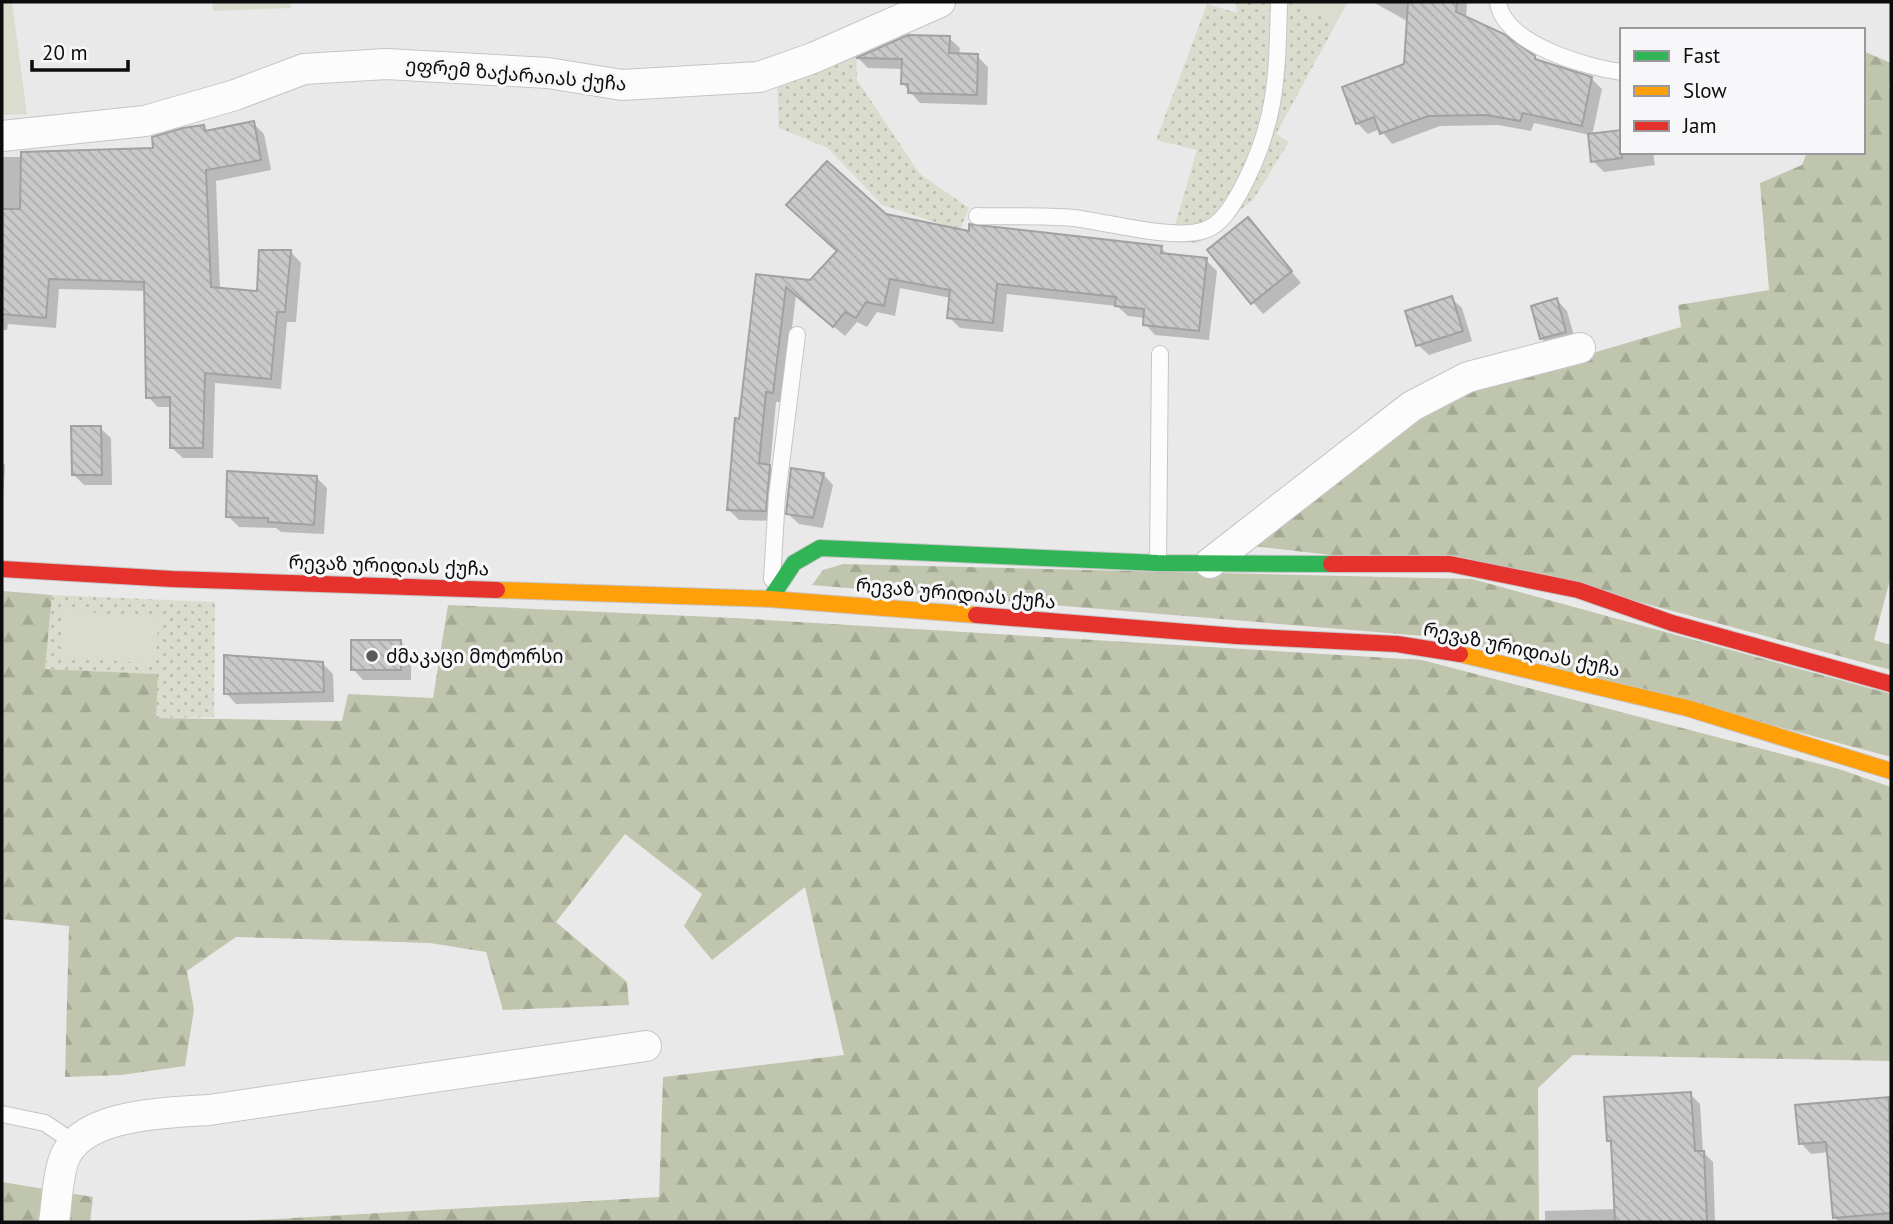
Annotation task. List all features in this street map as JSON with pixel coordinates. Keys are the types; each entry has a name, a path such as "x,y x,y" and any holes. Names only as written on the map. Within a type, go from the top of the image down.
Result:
{"street":[{"name":"ეფრემ ზაქარაიას ქუჩა","path":"2,136 145,121 234,95 303,69 386,64 548,73 622,85 759,77 813,58 940,2"},
{"path":"1210,563 1412,406 1468,377 1580,348"},
{"path":"770,599 794,563 820,548 1158,563 1450,564 1578,590 1672,623 1891,684"},
{"name":"რევაზ ურიდიას ქუჩა","path":"2,569 172,579 770,599 1236,636 1383,643 1448,652 1687,708 1891,771"},
{"path":"54,1222 63,1162 73,1142 92,1129 153,1115 209,1110 646,1046"}],"lane":[{"path":"977,216 1072,218 1181,233 1206,230 1229,212 1260,155 1272,113 1277,73 1279,2"},
{"path":"1498,2 1504,20 1541,47 1576,63 1620,72"},
{"path":"770,599 777,496 797,335"},
{"path":"1158,563 1160,354"},
{"path":"2,1114 45,1124 73,1142"}],"green space":[{"path":"2,2 12,2 27,114 2,115"},
{"path":"212,2 290,2 291,8 213,11"},
{"path":"1236,2 1288,2 1337,22 1276,134 1289,142 1253,200 1198,243 1170,242 1197,150 1156,140 1207,4 1237,13"},
{"path":"1288,2 1348,2 1337,22"},
{"path":"856,51 857,80 920,174 969,208 960,230 882,205 828,148 779,128 777,82"},
{"path":"1865,52 1891,63 1891,576 1874,640 1891,645 1891,670 1565,582 1244,545 1402,423 1471,389 1681,327 1678,305 1769,290 1760,183 1802,165 1806,154 1865,154"},
{"path":"843,564 1472,579 1891,694 1891,757 1448,638 812,585 823,570"},
{"path":"2,591 52,595 45,669 158,674 156,718 342,721 348,694 433,698 448,605 735,618 1422,660 1839,769 1891,787 1891,1061 1573,1055 1538,1088 1539,1222 224,1222 659,1197 663,1077 844,1055 805,887 712,960 684,926 702,894 625,834 556,922 627,982 629,1005 503,1010 486,952 430,943 236,937 187,971 194,1010 185,1066 121,1075 65,1077 69,926 2,919"},
{"path":"52,595 215,602 214,717 156,718 157,674 45,669"},
{"path":"64,610 159,618 155,664 60,656"},
{"path":"2,1182 93,1197 90,1222 2,1222"}],"building":[{"path":"1408,2 1457,2 1456,12 1504,34 1535,56 1535,59 1592,77 1582,126 1523,113 1520,121 1486,115 1428,116 1380,134 1374,117 1356,124 1342,87 1404,64"},
{"path":"908,35 950,36 949,53 978,54 977,95 908,93 908,84 901,84 902,59 856,58"},
{"path":"254,121 261,160 206,170 211,287 257,291 259,250 291,250 285,312 277,312 271,379 205,373 203,448 170,448 170,397 146,398 144,282 49,279 46,318 2,314 2,209 20,209 21,152 153,148 152,137 183,128 204,125 205,131"},
{"path":"1620,130 1622,158 1591,162 1588,134"},
{"path":"827,161 886,214 969,231 969,224 1162,246 1161,253 1207,258 1199,331 1143,325 1144,309 1115,306 1116,297 997,284 993,323 947,318 950,290 890,279 884,306 866,302 856,318 845,312 833,327 786,287 773,393 766,392 759,463 770,465 766,511 727,510 735,418 739,419 756,274 810,280 837,251 786,205"},
{"path":"1248,217 1292,271 1251,304 1207,250"},
{"path":"1452,296 1463,331 1416,346 1405,311"},
{"path":"1557,298 1566,332 1540,339 1531,306"},
{"path":"71,426 101,426 102,475 72,475"},
{"path":"791,468 824,473 813,518 786,514"},
{"path":"227,471 317,476 314,525 268,522 268,518 226,517"},
{"path":"351,640 401,640 401,670 351,670"},
{"path":"224,655 323,662 324,692 224,694"},
{"path":"1691,1092 1695,1151 1704,1151 1707,1222 1615,1222 1611,1141 1607,1141 1604,1097"},
{"path":"1889,1097 1891,1213 1833,1218 1826,1142 1799,1144 1795,1105"}],"traffic: fast":[{"path":"770,599 794,563 820,548 1158,563 1331,564"}],"traffic: slow":[{"path":"497,590 770,599 976,615"},
{"path":"1460,654 1687,708 1891,771"}],"traffic: jam":[{"path":"1331,564 1450,564 1578,590 1672,623 1891,684"},
{"path":"2,569 172,579 497,590"},
{"path":"976,615 1236,636 1397,644 1460,654"}],"place":[{"name":"ძმაკაცი მოტორსი","path":"372,656"}]}
